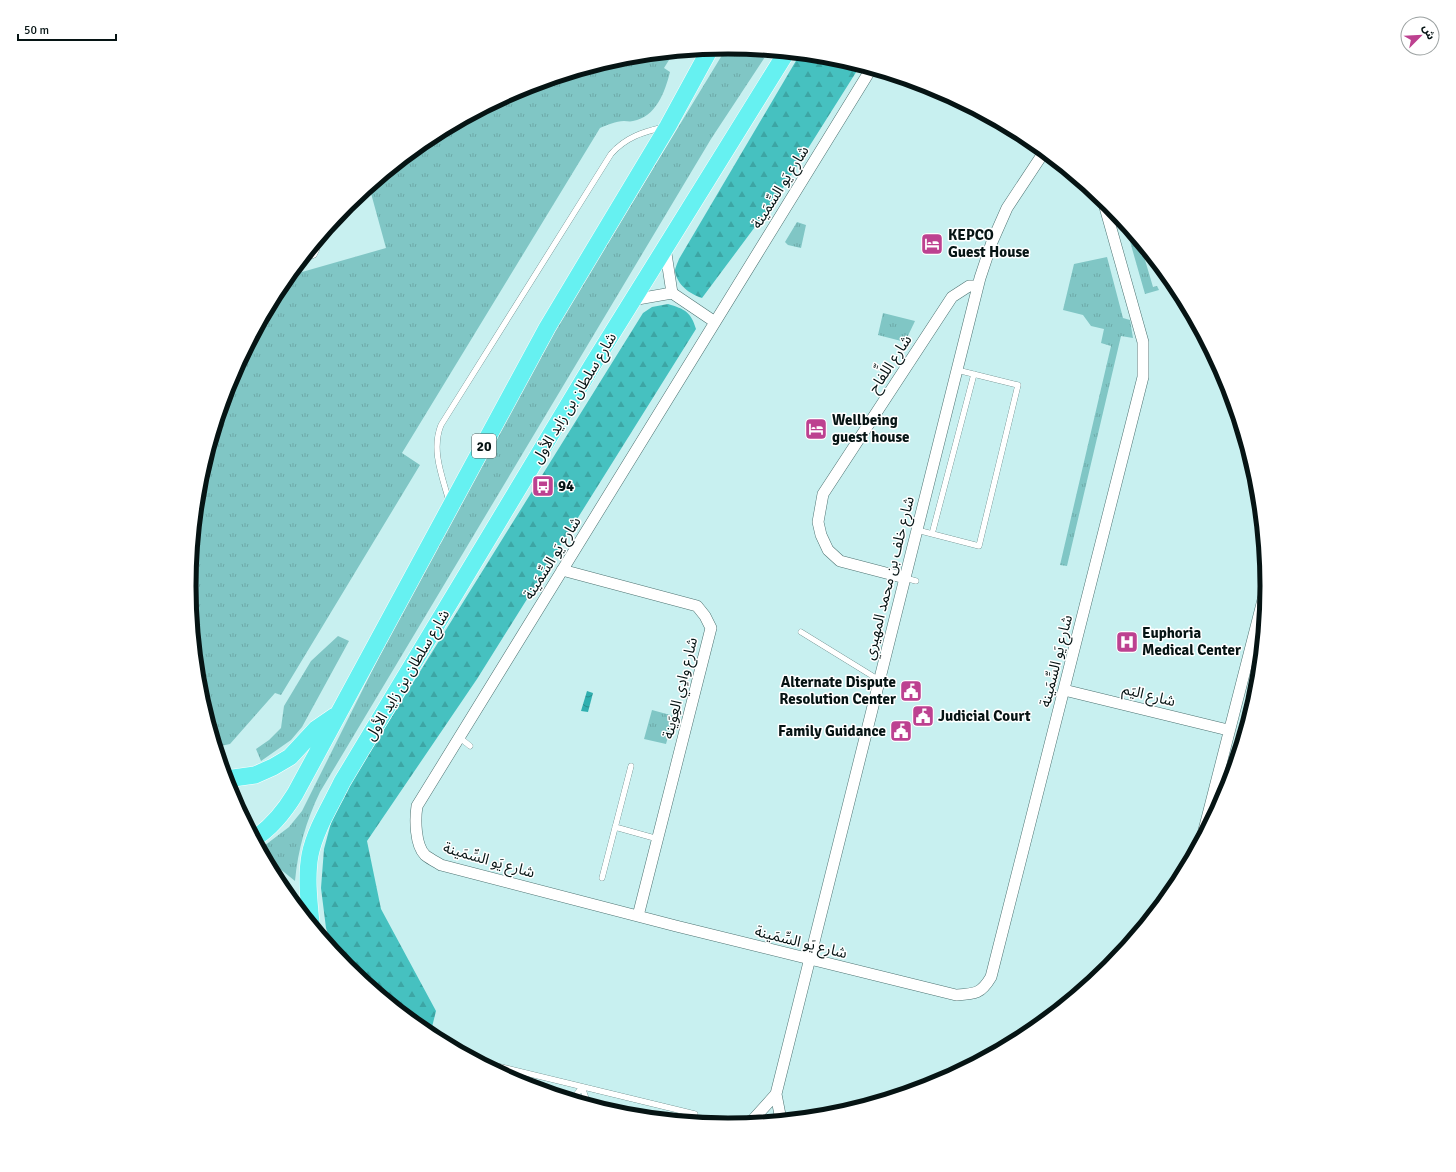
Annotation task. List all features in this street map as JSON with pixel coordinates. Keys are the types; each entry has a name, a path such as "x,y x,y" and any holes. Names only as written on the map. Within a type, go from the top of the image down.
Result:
{"main road":[{"name":"20","path":"258,835 274,823 286,810 548,328 668,126 707,55"},
{"name":"شارع سلطان بن زايد الأول","path":"311,916 309,885 310,855 320,829 342,782 632,300 783,57"},
{"path":"232,778 255,775 273,768 290,756 316,729 339,713"}],"street":[{"name":"شارع يَو السِّمَينة","path":"869,73 417,806 414,820 417,836 424,854 441,865 638,916 956,995 974,994 985,988 991,977 1142,377 1143,342 1107,213"},
{"name":"شارع خلف بن محمد المهيري","path":"780,1115 776,1094 810,959 885,681 905,578 978,286 992,242 1006,208 1041,156"},
{"path":"665,247 672,293"},
{"name":"شارع اللِّفاح","path":"905,578 840,561 828,550 818,522 823,494 952,297 968,286 978,286"},
{"path":"632,300 672,293 715,322"},
{"name":"شارع وادِي العِوَينة","path":"562,570 697,606 705,616 711,628 638,916"},
{"path":"1207,817 1228,730 1259,613"},
{"name":"شارع اليَم","path":"1064,690 1228,730"},
{"name":"شارع خلف بن محمد المهيري","path":"755,1117 776,1094"}],"lane":[{"path":"450,509 437,454 437,439 441,425 611,154 617,147 632,136 668,126"},
{"path":"311,256 314,255 317,249"},
{"path":"917,530 978,546 1018,385 957,370"},
{"path":"932,534 974,374"},
{"path":"905,578 916,581"},
{"path":"801,632 885,681"},
{"path":"459,737 470,746"},
{"path":"602,878 631,766"},
{"path":"615,827 658,838"},
{"path":"501,1067 695,1114"},
{"path":"576,1096 582,1087"},
{"path":"582,1087 586,1099"}],"green space":[{"path":"723,54 766,55 711,139 320,792 303,835 295,881 275,865 264,846 289,827 302,811 384,647 465,494 564,315"},
{"path":"670,58 664,68 670,72 665,88 658,102 648,114 641,119 612,123 600,128 402,453 420,465 281,695 275,693 230,744 221,746 206,690 197,621 196,586 197,551 206,482 224,415 236,382 267,320 298,273 386,248 371,192 404,164 432,144 462,125 493,109 524,94 557,82 624,64"},
{"path":"797,59 832,64 857,70 778,196 702,298 689,291 678,281 675,271 679,259"},
{"path":"797,222 806,225 801,248 788,245 785,242"},
{"path":"1128,235 1143,254 1153,287 1157,286 1159,290 1145,294"},
{"path":"1107,257 1123,318 1130,320 1133,338 1121,336 1067,566 1060,565 1111,346 1101,343 1104,329 1091,326 1083,315 1063,310 1074,264"},
{"path":"668,304 683,310 692,319 696,329 477,679 367,841 381,909 436,1011 432,1028 377,986 330,939 326,928 321,888 324,849 332,819 342,797 643,313 652,307"},
{"path":"883,313 915,321 905,342 878,335"},
{"path":"338,636 349,641 302,727 291,740 261,761 256,749 269,740 281,728 284,706 311,661"},
{"path":"652,710 674,716 666,744 644,739"}],"water":[{"path":"587,691 593,693 588,712 581,711"}],"place":[{"name":"KEPCO Guest House","path":"932,244"},
{"name":"Wellbeing guest house","path":"816,429"},
{"name":"94","path":"543,486"},
{"name":"Euphoria Medical Center","path":"1127,642"},
{"name":"Alternate Dispute Resolution Center","path":"911,691"},
{"name":"Judicial Court","path":"923,716"},
{"name":"Family Guidance","path":"901,731"}]}
